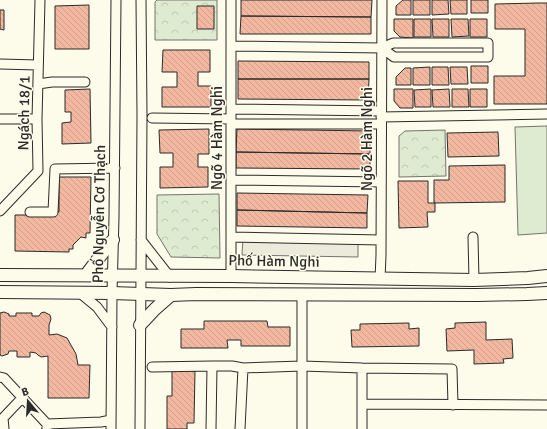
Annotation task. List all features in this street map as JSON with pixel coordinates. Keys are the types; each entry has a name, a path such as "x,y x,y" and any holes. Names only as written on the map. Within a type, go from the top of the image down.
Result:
{"main road":[{"path":"86,275 113,240"},
{"name":"Phố Hàm Nghi","path":"0,274 449,280 528,278 547,276"},
{"path":"0,292 302,295 547,293"},
{"path":"140,326 171,294"}],"street":[{"name":"Ngách 18/1","path":"0,211 38,171 37,119 40,0"},
{"name":"Phố Nguyễn Cơ Thạch","path":"111,425 116,0"},
{"path":"140,429 142,107 141,0"},
{"name":"Ngõ 4 Hàm Nghi","path":"231,0 231,276"},
{"name":"Ngõ 2 Hàm Nghi","path":"380,279 382,0"},
{"path":"231,46 382,48 393,44 488,43 488,57 394,57 382,48"},
{"path":"0,64 38,65"},
{"path":"38,84 52,82 85,82"},
{"path":"231,108 381,118"},
{"path":"152,118 231,122 547,114"},
{"path":"0,119 37,119"},
{"path":"30,212 53,212 55,169 115,168"},
{"path":"231,180 381,182"},
{"path":"231,237 381,240"},
{"path":"473,237 474,280"},
{"path":"141,240 170,276"},
{"path":"449,280 450,294"},
{"path":"80,293 97,307 112,327"},
{"path":"302,295 302,429"},
{"path":"211,429 212,366"},
{"path":"152,367 232,366 243,368 302,366 452,369 453,405"},
{"path":"240,429 243,368"},
{"path":"362,368 362,429"},
{"path":"0,377 4,378 23,397 47,426 101,422 111,425"},
{"path":"4,429 2,418 23,397"},
{"path":"362,404 547,405"}],"green space":[{"path":"157,0 217,0 217,40 155,40 155,2"},
{"path":"547,126 547,233 518,235 515,127"},
{"path":"445,130 446,176 399,177 399,136 405,131"},
{"path":"219,194 220,258 171,257 157,234 157,195"}],"shaded area":[{"path":"243,238 358,239 358,257 242,255"}],"building":[{"path":"241,0 372,0 371,17 241,16"},
{"path":"403,0 411,0 411,15 396,15 396,6"},
{"path":"413,0 430,0 430,15 413,15"},
{"path":"432,0 448,0 449,14 432,15"},
{"path":"450,0 467,0 467,14 451,14"},
{"path":"471,0 488,0 488,13 471,13"},
{"path":"547,3 547,104 494,104 494,76 525,76 525,29 495,29 495,4"},
{"path":"89,5 89,49 55,49 55,6"},
{"path":"197,6 214,6 214,29 197,29"},
{"path":"0,10 4,10 4,30 0,29"},
{"path":"241,16 371,17 371,34 240,34"},
{"path":"394,19 413,19 413,38 400,37 394,31"},
{"path":"414,19 431,19 431,37 414,37"},
{"path":"432,19 449,19 449,37 433,37"},
{"path":"451,19 468,19 469,36 452,37"},
{"path":"470,19 487,19 487,37 470,37"},
{"path":"163,50 210,50 210,72 198,72 198,86 211,86 211,107 162,107 162,87 177,87 177,72 162,72"},
{"path":"238,61 369,62 369,79 238,79"},
{"path":"471,66 488,66 488,83 471,83"},
{"path":"430,67 430,85 413,85 413,68"},
{"path":"432,67 448,67 449,85 432,85"},
{"path":"450,67 467,67 468,84 451,84"},
{"path":"405,68 411,68 411,85 396,85 396,77"},
{"path":"238,79 369,79 368,100 238,99"},
{"path":"90,89 91,143 62,144 62,123 71,122 71,112 65,112 65,90"},
{"path":"394,89 413,89 413,108 400,108 394,101"},
{"path":"431,89 431,107 415,107 414,90"},
{"path":"449,89 450,107 433,107 432,90"},
{"path":"452,89 468,89 469,107 452,107"},
{"path":"470,89 487,89 487,107 470,107"},
{"path":"209,129 209,154 198,154 198,167 208,167 208,187 160,188 160,167 173,167 173,153 160,153 159,130"},
{"path":"237,129 370,131 370,154 236,152"},
{"path":"498,132 499,156 448,157 447,133"},
{"path":"236,152 370,154 370,169 236,168"},
{"path":"505,165 505,202 434,203 434,180 449,180 449,166"},
{"path":"59,177 91,177 90,233 86,233 86,238 81,237 73,245 73,249 69,249 69,252 15,251 15,215 55,215 55,212 59,212"},
{"path":"398,181 428,181 428,203 435,203 435,212 427,212 428,227 399,228"},
{"path":"237,193 368,195 367,213 237,210"},
{"path":"237,210 367,213 367,228 237,226"},
{"path":"4,312 9,314 9,316 16,316 16,313 32,313 32,316 39,316 44,312 50,315 49,335 57,334 67,338 76,354 78,365 90,365 89,398 48,398 48,356 41,357 36,353 30,352 30,357 17,357 17,351 9,351 8,354 2,356 0,355 0,313"},
{"path":"204,321 267,321 268,327 290,327 290,346 241,346 241,340 227,340 228,348 181,348 181,329 204,329"},
{"path":"486,322 486,340 512,339 513,358 503,359 504,363 474,364 474,350 447,351 446,329 455,328 455,323"},
{"path":"409,323 409,329 419,328 419,346 352,347 351,330 360,330 360,324"},
{"path":"172,370 195,371 194,423 187,423 187,429 167,429 167,396 172,396"}]}
